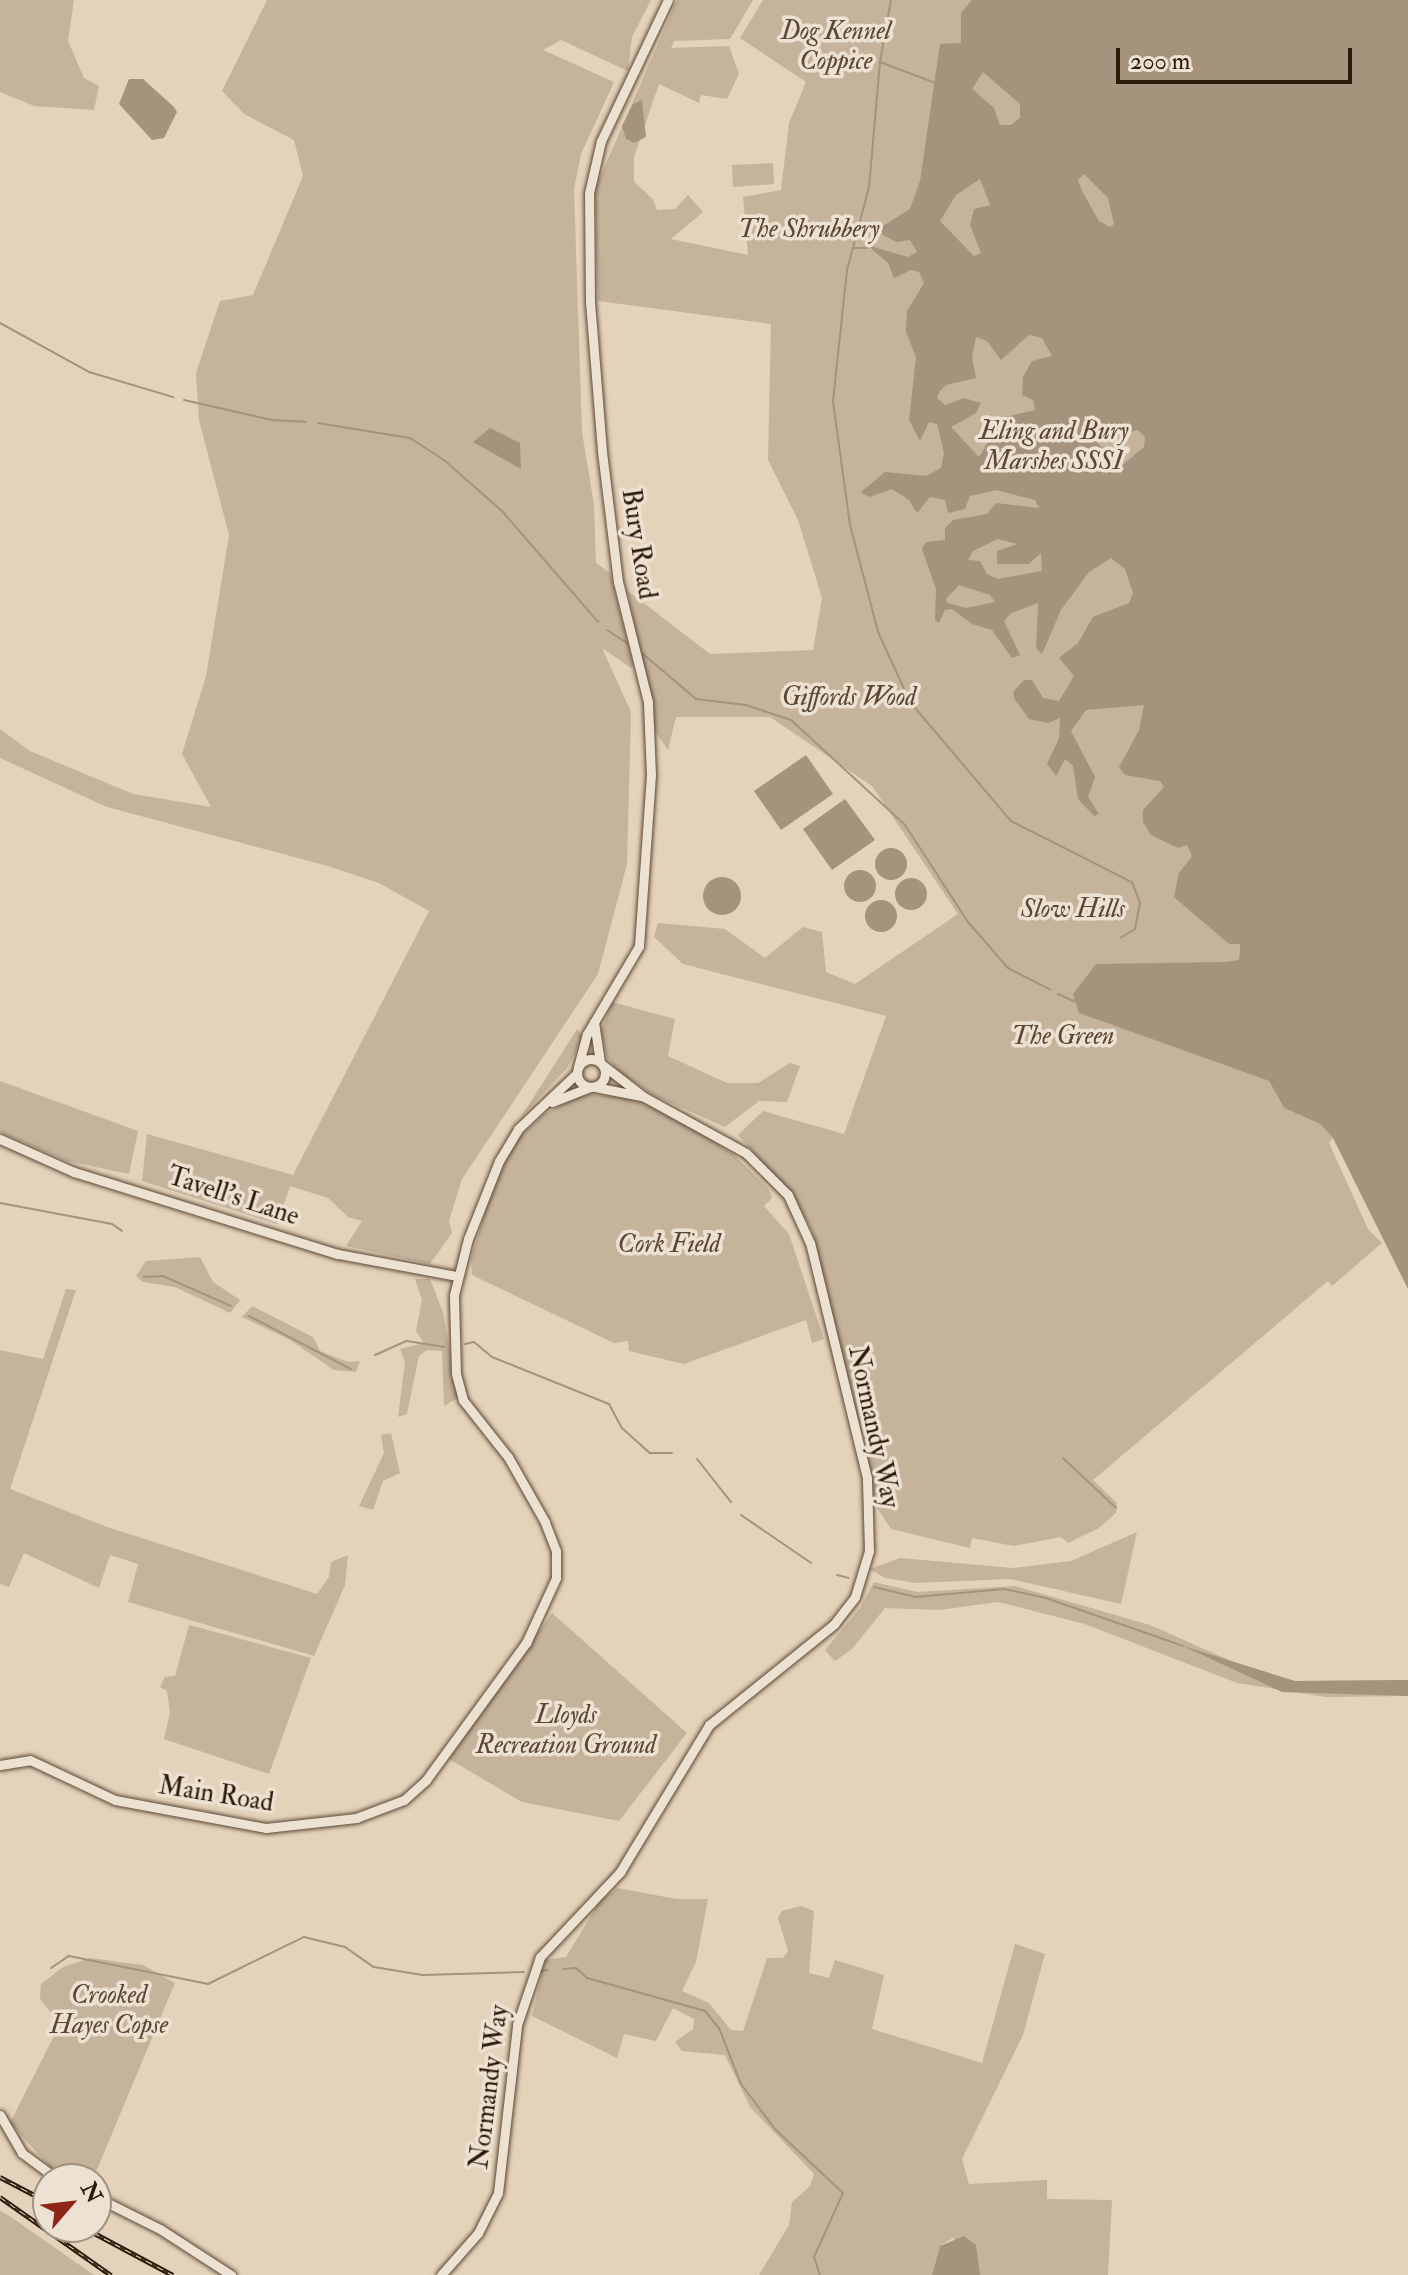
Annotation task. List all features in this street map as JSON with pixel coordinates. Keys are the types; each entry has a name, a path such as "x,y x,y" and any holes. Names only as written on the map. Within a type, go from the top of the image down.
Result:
{"street":[{"name":"Bury Road","path":"577,1070 594,1022 630,967 644,927 651,785 648,702 618,582 602,451 589,275 593,164 668,0"},
{"path":"551,1103 592,1087 604,1078 594,1022"},
{"path":"551,1103 587,1059 602,1064"},
{"name":"Normandy Way","path":"441,2275 478,2233 498,2193 519,2012 540,1957 620,1872 709,1725 834,1624 866,1572 872,1510 867,1478 800,1217 771,1174 746,1153 644,1097 602,1064"},
{"path":"577,1070 592,1087"},
{"name":"Normandy Way","path":"592,1087 644,1097"},
{"name":"Main Road","path":"0,1765 30,1760 115,1800 266,1828 356,1818 397,1803 419,1788 526,1643 545,1609 557,1567 552,1538 514,1467 463,1400 454,1338 457,1276 499,1161 518,1129 551,1103"},
{"name":"Tavell's Lane","path":"0,1139 74,1172 338,1254 457,1276"},
{"path":"0,2115 22,2153 35,2163"},
{"path":"112,2205 160,2229 231,2275"}],"green space":[{"path":"0,0 74,0 68,41 84,78 99,86 94,110 34,106 0,92"},
{"path":"267,0 651,0 632,37 628,71 561,40 543,50 614,82 581,154 574,189 582,432 594,505 596,563 610,573 633,664 631,668 602,648 631,712 627,864 598,974 462,1179 449,1221 452,1233 430,1264 346,1246 362,1221 348,1217 328,1198 290,1186 277,1224 142,1181 147,1134 293,1175 429,911 379,883 328,866 107,807 0,758 0,729 30,751 133,794 211,807 182,754 206,676 229,535 199,420 196,373 220,301 253,295 303,176 294,140 244,114 222,91"},
{"path":"677,0 753,0 730,39 674,41 671,48 729,46 739,74 727,99 701,95 699,103 659,84 634,157 634,182 653,199 657,210 675,209 688,195 703,212 671,239 748,255 743,197 781,190 789,123 806,82 740,38 763,0 1051,0 1157,185 1289,952 1102,1021 1269,1081 1284,1108 1320,1124 1333,1138 1329,1143 1368,1229 1382,1243 1332,1286 1328,1281 1093,1480 1117,1503 1116,1513 1099,1528 1068,1543 1061,1537 1014,1546 972,1538 970,1548 891,1529 877,1508 812,1230 793,1196 738,1135 763,1111 844,1134 886,1016 683,964 654,937 658,923 725,929 765,958 803,927 822,932 826,972 855,984 958,914 872,786 770,717 676,717 668,750 656,733 628,591 710,654 813,650 822,598 798,520 768,460 771,324 598,301 595,189"},
{"path":"773,163 774,184 733,187 732,165"},
{"path":"612,1002 675,1019 668,1056 727,1083 758,1083 790,1063 800,1066 787,1102 759,1101 725,1127 653,1095 619,1072 607,1057 601,1031"},
{"path":"577,1029 583,1036 568,1067 521,1117"},
{"path":"0,1081 138,1131 129,1174 67,1161 0,1132"},
{"name":"Cork Field","path":"586,1094 630,1098 676,1117 734,1155 768,1188 772,1198 764,1206 789,1234 824,1339 812,1343 806,1320 684,1364 629,1351 628,1341 614,1343 472,1275 471,1259 494,1183 517,1139 546,1113"},
{"path":"200,1257 213,1282 240,1300 230,1313 175,1287 143,1282 136,1276 146,1261"},
{"path":"415,1279 430,1279 443,1312 458,1398 444,1406 442,1351 427,1350 419,1356 407,1414 398,1417 405,1362 400,1349 424,1343 416,1331 422,1300"},
{"path":"66,1289 76,1290 10,1489 107,1527 317,1594 329,1577 331,1562 348,1555 345,1585 314,1656 128,1602 138,1564 110,1555 99,1588 24,1553 9,1587 0,1584 0,1350 43,1359"},
{"path":"252,1306 313,1337 320,1351 348,1362 360,1361 356,1372 334,1370 290,1340 242,1317"},
{"path":"391,1433 400,1473 383,1481 373,1510 359,1506 384,1453 381,1435"},
{"path":"1137,1532 1121,1604 1010,1579 916,1583 885,1578 870,1569 900,1558 1013,1568 1071,1561"},
{"path":"874,1582 917,1592 1015,1586 1150,1625 1256,1672 1295,1681 1408,1680 1408,1696 1326,1697 1237,1683 1085,1624 998,1602 939,1610 885,1608 852,1649 835,1661 825,1650 860,1608"},
{"name":"Lloyds Recreation Ground","path":"552,1613 687,1733 619,1821 522,1802 449,1759"},
{"path":"189,1625 311,1658 269,1774 164,1739 170,1712 167,1691 160,1687 165,1677 175,1676"},
{"path":"618,1888 676,1899 708,1899 696,1962 682,1991 709,2003 731,2030 743,2031 767,1958 783,1958 788,1951 778,1918 782,1911 801,1906 814,1911 809,1973 829,1978 835,1960 884,1975 872,2029 982,2063 1015,1944 1045,1954 1023,2035 962,2159 969,2184 1047,2180 1047,2199 1112,2200 1108,2275 980,2275 953,2238 940,2246 932,2275 759,2275 789,2225 792,2202 810,2186 814,2174 750,2107 725,2055 682,2051 675,2042 693,2029 694,2019 673,2008 656,2041 624,2034 617,2058 532,2016 545,1960 566,1957 600,1901"},
{"name":"Crooked Hayes Copse","path":"90,1958 143,1965 175,1983 100,2163 47,2163 10,2123 60,2024 40,1999 41,1984 63,1967"},
{"path":"0,2211 32,2232 32,2243 48,2243 94,2275 0,2275"}],"shaded area":[{"path":"972,0 1408,0 1408,1289 1333,1138 1320,1124 1284,1108 1269,1081 1079,1013 1073,994 1096,964 1225,962 1239,960 1240,952 1240,944 1229,944 1174,897 1179,873 1192,856 1187,845 1178,848 1151,835 1143,822 1143,810 1164,787 1160,781 1125,775 1119,767 1139,730 1144,705 1086,710 1071,731 1095,777 1088,797 1099,814 1094,816 1078,799 1073,766 1065,759 1056,776 1047,764 1059,738 1060,718 1048,723 1029,719 1015,700 1013,692 1024,680 1032,680 1043,698 1059,701 1074,676 1059,658 1078,643 1093,617 1129,603 1133,593 1125,569 1111,558 1089,572 1061,610 1042,654 1036,648 1038,603 1011,613 1004,621 1020,655 1012,658 992,630 972,624 952,609 945,610 939,623 935,620 936,589 922,549 926,542 945,540 945,528 953,520 987,514 996,503 1039,508 1035,500 996,490 970,496 965,509 948,513 945,500 930,497 917,513 909,500 892,489 869,497 861,492 885,472 926,476 941,468 944,453 937,424 929,422 920,441 909,420 916,357 906,332 907,311 924,283 919,272 911,270 894,278 888,263 867,245 908,257 917,252 910,240 897,242 875,231 910,209 920,181 940,44 961,43 961,13","holes":["983,72 1020,104 1020,118 1011,125 1000,125 994,108 972,89","1084,174 1108,198 1114,224 1110,227 1099,221 1078,180","980,179 990,205 974,209 970,225 981,253 974,256 940,221 956,195","1029,335 1042,338 1052,356 1032,361 1023,377 1022,395 1033,400 1035,410 1002,418 979,457 951,427 976,413 981,403 964,398 945,405 937,398 946,385 976,378 972,357 976,337 987,341 1001,360","1102,429 1122,434 1138,430 1145,437 1144,447 1120,467 1098,443","998,539 1017,544 997,551 997,564 1029,564 1041,553 1042,571 998,579 987,574 980,561 968,560 973,551","959,585 990,595 995,602 966,608 948,603 946,599"]},
{"path":"129,79 143,79 177,112 164,138 152,140 119,104"},
{"path":"642,100 646,137 634,143 626,139 622,126 633,104"},
{"path":"490,428 520,443 521,469 473,442"},
{"path":"806,755 833,794 781,830 754,791"},
{"path":"845,799 875,840 832,870 803,829"},
{"path":"891,848 902,853 907,864 902,875 891,880 880,875 875,864 880,853"},
{"path":"860,870 871,875 876,886 871,897 860,902 849,897 844,886 849,875"},
{"path":"722,877 736,882 741,896 736,910 722,915 708,910 703,896 708,882"},
{"path":"911,878 922,883 927,894 922,905 911,910 900,905 895,894 900,883"},
{"path":"881,900 892,905 897,916 892,927 881,932 870,927 865,916 870,905"},
{"path":"1183,1646 1295,1681 1408,1680 1408,1696 1282,1692"},
{"path":"964,2236 976,2245 980,2275 932,2275 940,2246"}],"waterway":[{"path":"891,0 880,62 933,82"},
{"path":"880,62 869,187 847,270 833,402 850,525 878,632 910,702 1011,821 1132,882 1140,903 1135,929 1120,938"},
{"path":"854,248 867,248"},
{"path":"0,323 89,372 173,397"},
{"path":"184,400 272,420 306,422"},
{"path":"318,423 410,438 444,460 502,511 598,622"},
{"path":"607,630 627,643"},
{"path":"643,654 696,699 746,705 791,720 905,825 968,922 1008,968 1051,990"},
{"path":"1058,994 1076,1002"},
{"path":"0,1203 112,1224 122,1231"},
{"path":"144,1277 163,1276 231,1306"},
{"path":"249,1316 351,1369"},
{"path":"375,1355 407,1341 445,1347"},
{"path":"465,1344 474,1342 492,1357 609,1404 622,1428 650,1453 672,1453"},
{"path":"1063,1458 1116,1508"},
{"path":"697,1459 731,1502"},
{"path":"741,1515 811,1563"},
{"path":"837,1575 849,1578"},
{"path":"874,1587 916,1597 1004,1589 1046,1598 1183,1646"},
{"path":"51,1968 69,1956 208,1984 304,1937 345,1947 374,1967 422,1975 524,1972"},
{"path":"563,1969 576,1968 587,1978 705,2011 719,2028 741,2084 775,2129 843,2193 814,2257 820,2275"},
{"path":"541,1971 548,1970"}],"railway":[{"path":"0,2177 32,2194"},
{"path":"0,2197 111,2275"},
{"path":"112,2242 173,2275"}],"park label":[{"name":"Dog Kennel Coppice","path":"836,47"},
{"name":"The Shrubbery","path":"809,230"},
{"name":"Eling and Bury Marshes SSSI","path":"1054,447"},
{"name":"Giffords Wood","path":"849,698"},
{"name":"Slow Hills","path":"1073,910"},
{"name":"The Green","path":"1063,1037"}]}
